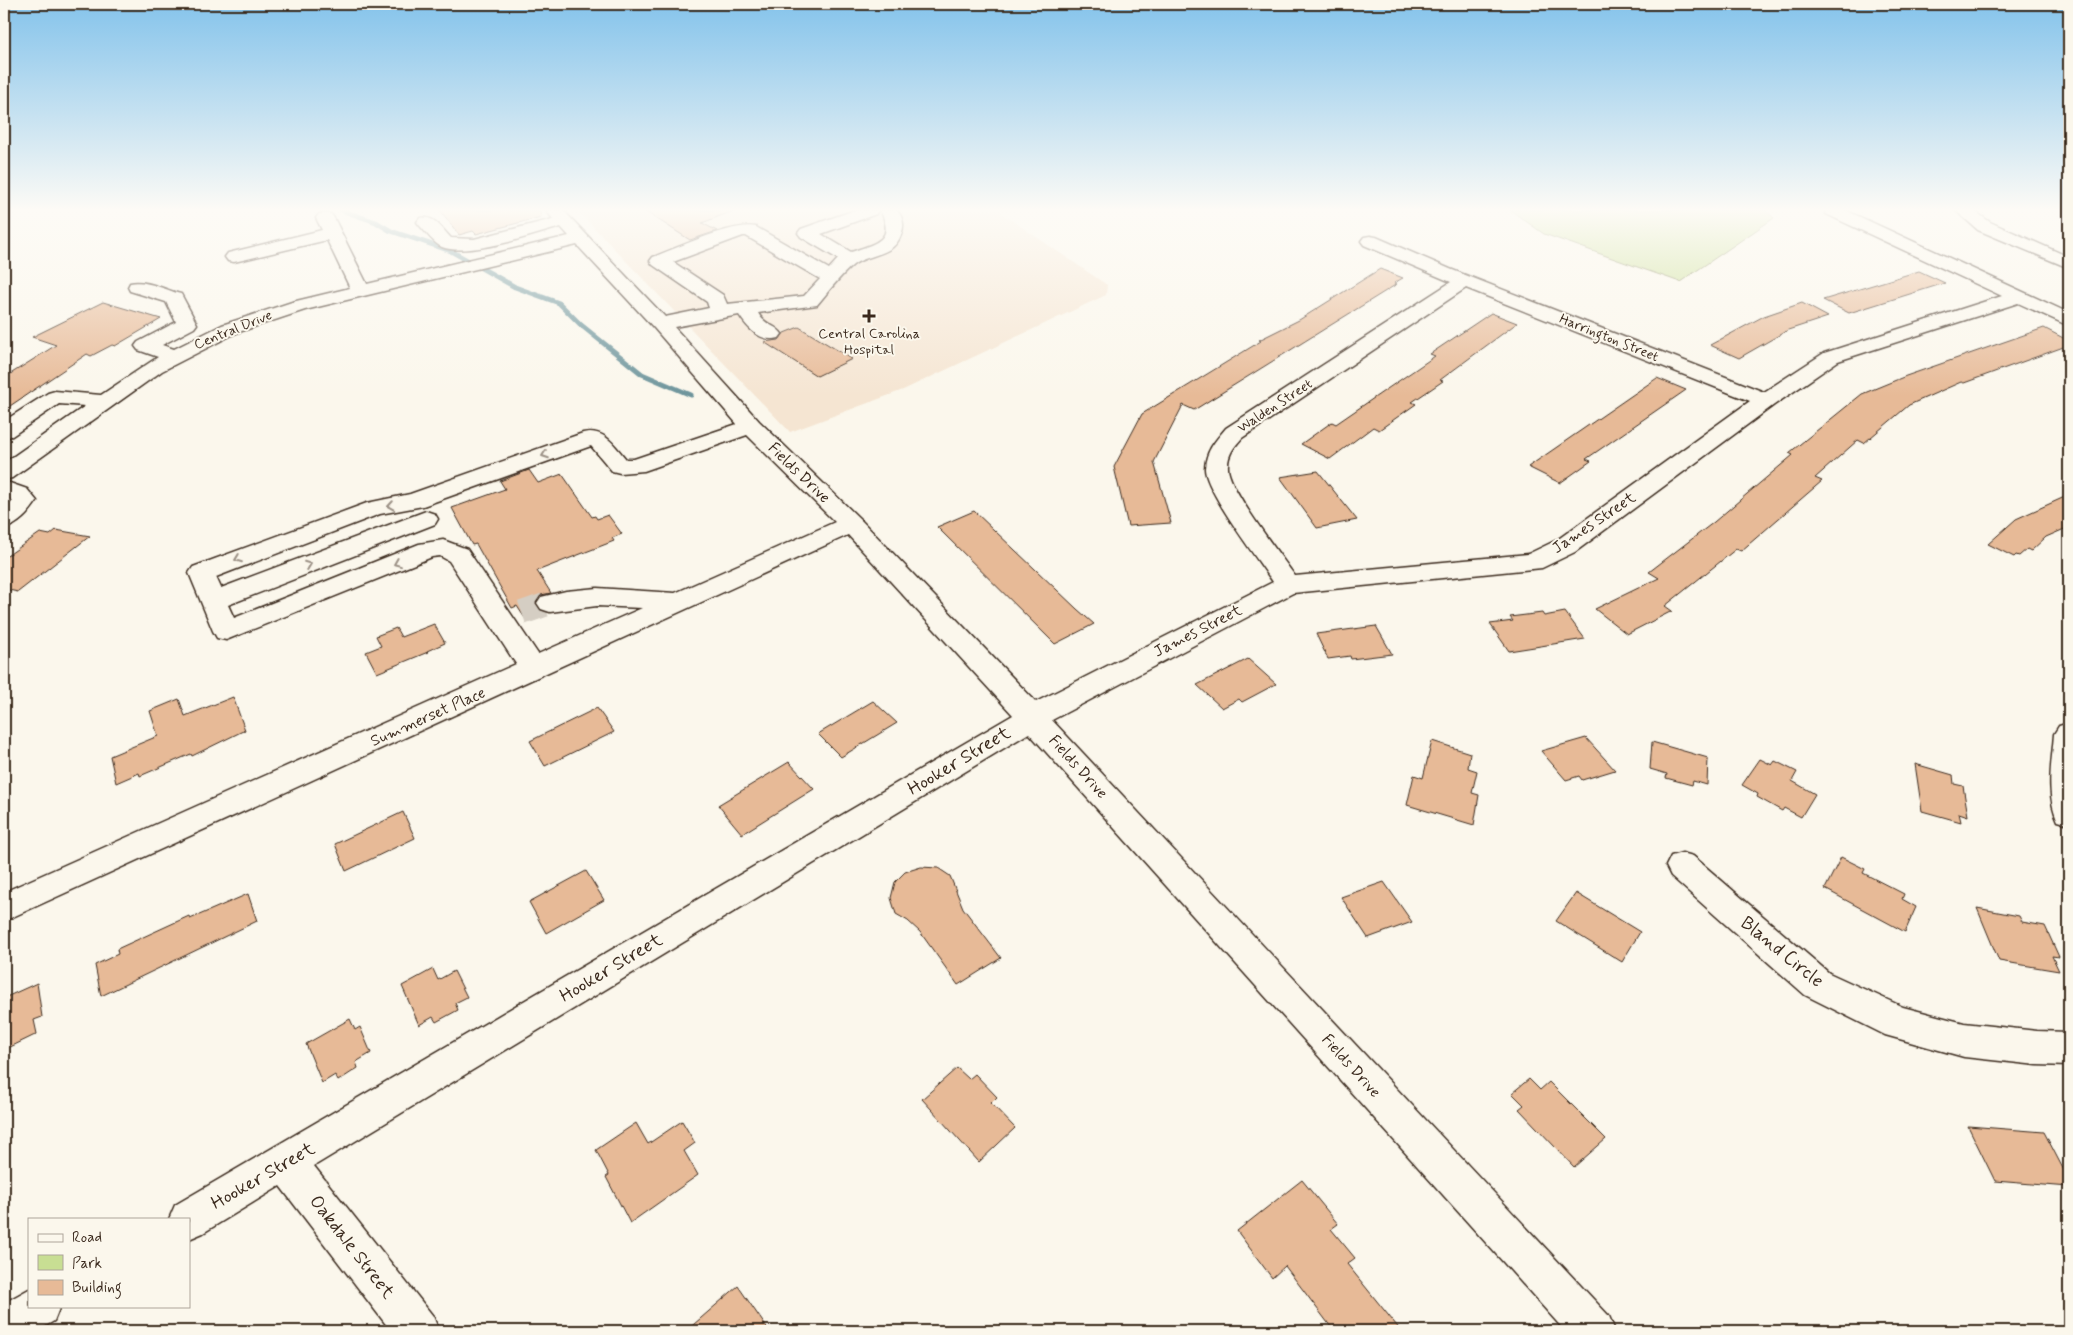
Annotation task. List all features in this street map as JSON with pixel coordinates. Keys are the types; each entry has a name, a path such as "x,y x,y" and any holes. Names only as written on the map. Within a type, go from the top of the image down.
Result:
{"street":[{"path":"352,272 361,291"},
{"name":"Central Drive","path":"4,473 103,402 174,356 208,338 252,320 361,291 418,272"},
{"name":"Fields Drive","path":"613,272 751,426 851,524 1032,717 1594,1331"},
{"path":"676,272 716,299 720,311"},
{"path":"822,272 832,278"},
{"path":"661,324 720,311 810,301 837,272"},
{"name":"Harrington Street","path":"1445,272 1766,400"},
{"path":"1967,272 2069,320"},
{"name":"Walden Street","path":"1288,585 1225,492 1216,468 1220,449 1234,432 1466,281"},
{"path":"137,287 174,298 187,324 145,346 174,356"},
{"name":"James Street","path":"1032,717 1288,585 1533,562 1566,546 1766,400 1832,357 2018,296"},
{"path":"746,309 755,325 772,334"},
{"path":"4,432 55,397 103,402"},
{"path":"214,601 420,510 591,438 598,440 620,466 636,466 751,426"},
{"path":"4,488 19,494 25,501 16,513 4,521"},
{"path":"420,510 375,508 202,573 226,632 428,550 443,548 458,555 512,618 533,669"},
{"path":"420,510 443,548"},
{"name":"Summerset Place","path":"4,908 851,524"},
{"path":"550,603 574,597 679,602"},
{"name":"Hooker Street","path":"190,1218 1032,717"},
{"path":"2069,734 2065,790 2069,812"},
{"name":"Bland Circle","path":"1682,866 1817,984 1889,1019 1964,1040 2037,1048 2069,1049"},
{"name":"Oakdale Street","path":"286,1162 418,1331"},
{"path":"4,1327 37,1308"}],"shaded area":[{"name":"Central Carolina Hospital","path":"637,272 1088,272 1107,285 1106,295 903,390 790,432"}],"green space":[{"path":"1653,272 1694,272 1680,282"}],"building":[{"path":"1375,272 1388,272 1403,278 1394,283 1397,284 1194,410 1183,405 1154,462 1171,523 1128,526 1114,467 1142,414 1261,341 1259,340 1299,320"},
{"path":"1915,272 1922,272 1945,283 1849,313 1823,300"},
{"path":"103,302 161,319 115,346 112,345 91,356 87,354 4,410 4,378 56,345 32,337"},
{"path":"1802,303 1828,317 1788,330 1739,358 1710,345 1764,316"},
{"path":"1491,313 1517,323 1440,380 1443,381 1412,402 1416,404 1379,430 1373,427 1330,459 1301,444 1332,422 1336,424 1435,356 1430,354"},
{"path":"799,327 852,359 817,376 764,342 779,340 784,333"},
{"path":"2044,328 2069,341 2069,345 1964,383 1961,382 1909,405 1864,443 1858,440 1815,478 1822,481 1741,551 1736,549 1665,606 1672,611 1627,634 1595,609 1659,578 1649,572 1714,522 1793,455 1789,453 1862,394 1906,376"},
{"path":"1657,378 1686,390 1586,459 1591,461 1560,483 1528,467"},
{"path":"529,470 538,483 562,474 592,517 595,516 597,519 608,515 622,534 612,538 614,541 537,571 551,593 541,595 535,602 539,610 546,613 526,620 517,606 512,608 476,544 472,545 452,508 505,489 500,481"},
{"path":"1318,471 1357,520 1317,528 1280,477"},
{"path":"2069,495 2069,527 2046,537 2031,551 2027,549 2019,556 2016,555 2014,557 1988,544 2016,519"},
{"path":"974,511 1094,624 1055,644 937,527"},
{"path":"56,530 90,536 18,592 4,589 4,558 40,533 50,535"},
{"path":"1565,612 1585,639 1509,651 1490,624 1513,621 1510,617 1542,613 1544,616"},
{"path":"434,624 445,643 377,673 366,652 381,646 376,636 396,628 401,637"},
{"path":"1376,626 1392,654 1351,659 1350,656 1328,659 1316,634"},
{"path":"1248,659 1276,684 1242,702 1239,699 1222,708 1197,685"},
{"path":"233,697 245,730 192,756 191,754 140,776 139,773 116,783 110,756 158,736 150,711 179,699 185,716"},
{"path":"873,701 897,723 841,757 818,734"},
{"path":"597,708 614,732 545,766 530,741"},
{"path":"1586,738 1615,770 1582,780 1579,776 1566,780 1541,751"},
{"path":"1432,741 1470,753 1468,768 1477,771 1472,793 1479,795 1474,825 1407,805 1414,775 1423,778"},
{"path":"1652,742 1708,758 1707,785 1693,781 1692,785 1666,778 1667,774 1650,769"},
{"path":"1760,759 1772,765 1775,761 1797,772 1792,781 1815,794 1801,817 1784,808 1782,811 1757,797 1758,794 1742,785"},
{"path":"789,762 814,789 742,834 718,805"},
{"path":"1915,764 1953,775 1954,784 1963,786 1968,816 1959,813 1961,822 1922,811"},
{"path":"403,812 415,838 346,871 335,844"},
{"path":"1841,857 1865,869 1863,873 1904,894 1902,899 1916,907 1905,932 1825,889"},
{"path":"921,867 938,868 950,876 963,908 1001,958 958,985 920,932 908,921 896,914 891,898 895,882 905,872"},
{"path":"586,871 604,900 546,933 529,902"},
{"path":"1384,882 1412,922 1368,938 1341,897"},
{"path":"1576,893 1640,932 1622,962 1556,921"},
{"path":"248,894 257,921 101,996 95,965 118,954 117,949 189,916 190,919"},
{"path":"1977,908 2019,916 2022,922 2045,926 2059,957 2052,956 2059,971 1999,961"},
{"path":"433,969 438,980 454,971 467,997 455,1003 458,1010 436,1022 433,1017 419,1025 402,986"},
{"path":"37,983 42,1017 34,1020 37,1034 4,1050 4,998"},
{"path":"350,1019 355,1030 360,1027 371,1053 356,1062 358,1068 338,1081 335,1075 322,1083 306,1044"},
{"path":"957,1068 969,1079 975,1074 997,1097 991,1103 1015,1128 979,1162 922,1099"},
{"path":"1529,1079 1540,1090 1549,1082 1606,1139 1574,1167 1519,1109 1524,1105 1512,1093"},
{"path":"682,1121 695,1143 684,1151 698,1175 630,1223 606,1177 609,1175 596,1150 636,1123 648,1144"},
{"path":"1968,1126 2044,1132 2069,1180 2069,1187 1995,1181"},
{"path":"1302,1180 1338,1224 1331,1229 1355,1258 1347,1264 1401,1331 1334,1331 1285,1266 1272,1278 1237,1231"},
{"path":"738,1286 769,1331 686,1331"}],"waterway":[{"path":"489,272 515,287 559,303 581,325 642,374 691,395"}],"tunnel":[{"path":"522,613 550,603"}],"place":[{"name":"Central Carolina Hospital","path":"869,316"}]}
